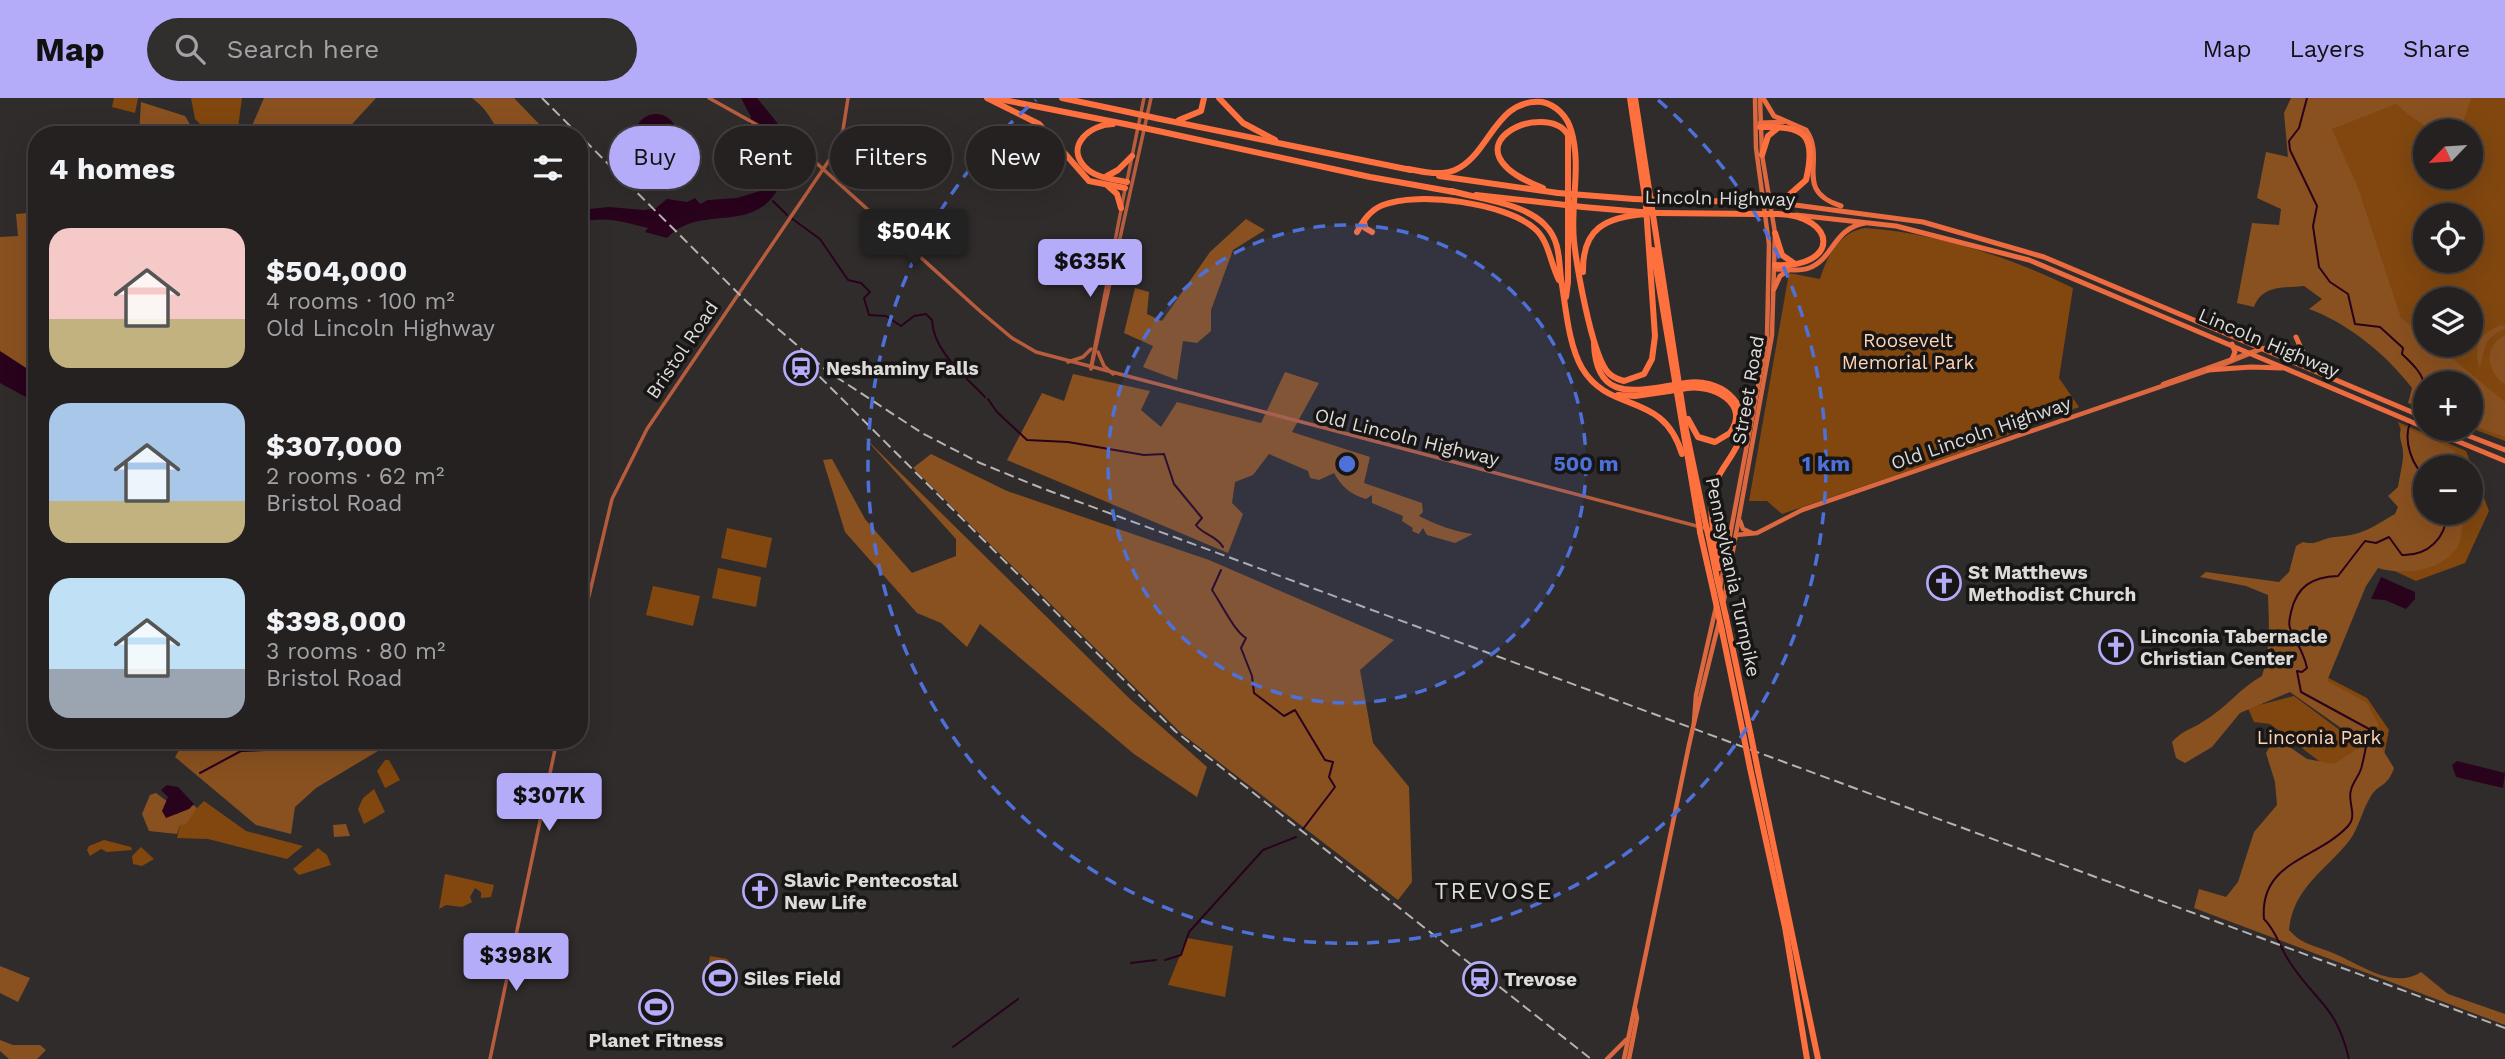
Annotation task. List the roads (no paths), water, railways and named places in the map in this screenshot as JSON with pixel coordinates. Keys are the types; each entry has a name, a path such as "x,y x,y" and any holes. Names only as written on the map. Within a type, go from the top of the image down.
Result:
{"highway":[{"path":"987,98 1039,124 1083,176 1106,185 1117,194 1121,208"},
{"name":"Lincoln Highway","path":"994,98 1370,177 1451,191 1660,213 1792,215 1872,223 1946,236 2029,260 2413,422"},
{"name":"Lincoln Highway","path":"1062,98 1408,169 1558,193 1634,199 1780,203 1861,212 1958,230 2044,257 2413,413"},
{"path":"1163,120 1194,116 1201,110 1204,98"},
{"path":"1219,98 1243,123 1289,146"},
{"name":"Pennsylvania Turnpike","path":"1635,98 1708,530 1722,631 1818,1059"},
{"name":"Pennsylvania Turnpike","path":"1635,98 1645,211 1689,480 1708,530"},
{"path":"1759,98 1771,114 1802,132 1810,150 1806,180 1780,203"},
{"path":"1408,169 1436,173 1453,171 1469,160 1501,117 1514,105 1539,101 1556,108 1567,120 1573,134 1573,240 1594,339 1597,368 1611,386 1629,391 1668,389"},
{"path":"1558,193 1524,179 1502,159 1498,132 1505,119 1517,109 1533,105 1549,109 1561,118 1568,135 1568,282 1565,300"},
{"path":"1125,124 1095,126 1080,141 1078,152 1082,163 1092,172 1129,186"},
{"path":"1762,155 1768,136 1785,124"},
{"path":"1758,125 1801,125 1814,146 1813,182 1819,195 1838,205 1861,212"},
{"path":"1105,177 1118,170 1132,156"},
{"path":"1106,185 1129,186"},
{"path":"1451,191 1521,211 1541,221 1556,243 1561,285 1580,365 1593,382 1609,393 1655,412 1666,421 1676,436 1689,480"},
{"path":"1357,232 1364,220 1382,206 1408,201 1453,202 1498,211 1524,221 1542,236 1550,264 1561,285"},
{"path":"1583,284 1583,251 1593,233 1612,220 1645,211 1655,336 1649,368 1635,380 1615,378 1604,367 1594,339"},
{"path":"1773,267 1804,264 1819,254 1821,236 1811,222 1792,215"},
{"path":"1364,220 1365,228 1372,232"},
{"path":"1773,267 1790,270 1816,265 1842,233 1854,226 1872,223"},
{"path":"1775,233 1784,258 1794,264 1804,264"},
{"path":"1774,289 1780,276 1790,270"},
{"path":"2296,337 2304,359 2315,370"},
{"path":"2232,344 2235,352 2232,359"},
{"path":"2208,370 2251,367 2288,369"},
{"path":"1609,393 1635,396 1703,382 1722,388 1734,399 1742,417 1740,440 1714,490 1708,530 1719,575 1718,594"},
{"path":"1684,385 1712,388 1730,401 1736,420 1726,437 1709,442 1694,433 1684,385"},
{"name":"Lincoln Highway","path":"2458,441 2505,461"},
{"path":"2482,441 2505,450"},
{"name":"Pennsylvania Turnpike","path":"1718,594 1726,617 1751,736 1754,770 1807,1059"}],"main road":[{"name":"Old Lincoln Highway","path":"709,98 793,144 1006,334 1036,352 1091,369 1735,535 1756,533 1802,510 2253,353"},
{"name":"Bristol Road","path":"588,599 608,513 647,429 823,169 840,139 848,98"},
{"path":"1115,375 1104,366 1096,347 1144,98"},
{"path":"1091,369 1129,186 1151,98"},
{"name":"Street Road","path":"1694,723 1696,695 1728,555 1740,519 1770,352 1774,289 1758,125 1759,98"},
{"name":"Street Road","path":"1624,1059 1689,745 1709,669 1735,535 1767,339 1775,233 1758,125"},
{"path":"1065,362 1083,357 1096,347"},
{"name":"Old Lincoln Highway","path":"2162,384 2208,370 2264,348"},
{"path":"1740,519 1746,531 1756,533"},
{"path":"1708,530 1726,540 1728,555"},
{"path":"490,1059 555,749"},
{"name":"Street Road","path":"1629,1059 1637,1018 1635,1007"},
{"path":"1607,1059 1628,1036"}],"waterway":[{"path":"2307,98 2299,128 2289,141 2290,150 2317,206 2313,226 2319,267 2330,282 2348,294 2355,324 2380,327 2403,348 2402,354 2418,371"},
{"path":"773,201 787,215"},
{"path":"791,218 820,239 848,280 861,283 870,292 864,298 869,315 886,316 901,326 914,316 926,314 932,320 938,342 944,352 985,397"},
{"path":"988,399 997,412 1027,440 1068,442 1144,455 1164,454 1174,484 1202,518 1196,525 1223,547"},
{"path":"2410,423 2408,445 2413,459"},
{"path":"2349,1059 2338,1026 2299,975 2264,919 2265,900 2280,873 2336,837 2351,822 2351,790 2361,768 2369,729 2301,692 2297,671 2302,672 2307,668 2290,628 2290,618 2302,589 2321,578 2338,576 2365,541 2376,543 2389,537 2402,555 2411,555 2434,544 2445,525"},
{"path":"1221,570 1212,590 1232,623 1246,638 1241,648 1252,676 1254,693 1284,716 1295,710 1325,760 1333,762 1329,777 1335,787 1303,829"},
{"path":"200,773 241,751 269,749"},
{"path":"1165,960 1181,955 1189,932 1263,850 1296,837"},
{"path":"1131,963 1156,960"},
{"path":"953,1047 1018,999"}],"railway":[{"path":"542,98 570,126"},
{"path":"588,144 748,303 827,371 922,433 980,463 1044,489 2505,1028"},
{"path":"809,366 1175,731 1591,1059"}],"place":[{"name":"Neshaminy Falls","path":"801,368"},
{"name":"St Matthews Methodist Church","path":"1944,583"},
{"name":"Linconia Tabernacle Christian Center","path":"2116,647"},
{"name":"Slavic Pentecostal New Life","path":"760,891"},
{"name":"Siles Field","path":"720,978"},
{"name":"Trevose","path":"1480,979"},
{"name":"Planet Fitness","path":"656,1007"}],"district":[{"name":"TREVOSE","path":"1494,891"}],"park label":[{"name":"Roosevelt Memorial Park","path":"1908,351"},
{"name":"Linconia Park","path":"2319,737"}]}
